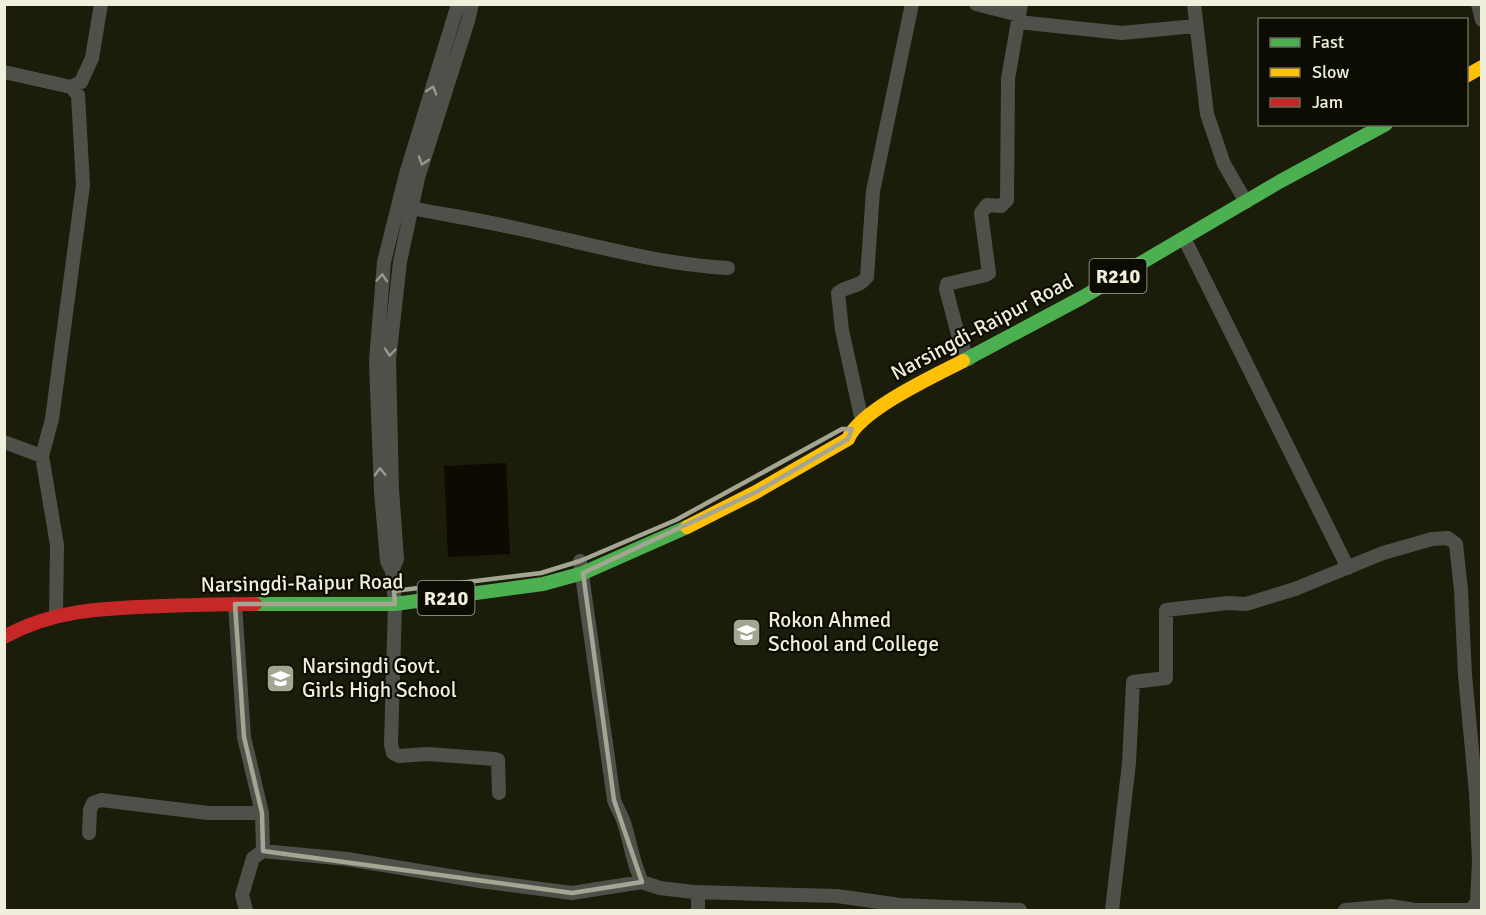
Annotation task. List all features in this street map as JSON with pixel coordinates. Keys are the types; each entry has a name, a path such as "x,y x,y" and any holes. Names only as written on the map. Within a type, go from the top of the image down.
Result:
{"main road":[{"path":"1468,75 1482,67"},
{"name":"Narsingdi-Raipur Road","path":"4,637 57,609 394,598 543,584 581,567 681,531 756,492 848,439 857,425 895,397 1083,297 1382,126"},
{"name":"Narsingdi-Raipur Road","path":"4,623 20,615 57,609 107,596 173,594 394,598"}],"street":[{"path":"71,87 81,82 92,58 101,4"},
{"path":"458,4 406,174 384,262 376,362 381,492 387,561 392,572 394,598 391,744 393,753 399,756 427,754 498,760 499,793"},
{"path":"392,572 397,559 392,489 389,360 400,262 418,178 472,4"},
{"path":"857,425 838,293 856,286 867,276 873,192 912,4"},
{"path":"976,4 1122,33 1195,26"},
{"path":"1194,4 1207,114 1224,164 1246,202"},
{"path":"1478,4 1482,20"},
{"path":"969,359 960,342 946,289 947,284 989,273 981,213 987,205 1001,206 1007,200 1008,79 1019,14"},
{"path":"4,72 71,87 78,95 83,185 52,419 42,456 57,545 57,609"},
{"path":"411,208 514,227 609,250 728,268"},
{"path":"1184,238 1347,568"},
{"path":"4,442 42,456"},
{"path":"1112,910 1129,763 1132,685 1135,680 1166,678 1166,610 1228,603 1245,604 1295,589 1383,553 1432,539 1448,538 1456,544 1461,590 1465,675 1475,783 1478,850 1477,902 1471,910 1415,910 1390,906 1345,910"},
{"path":"581,567 614,800 624,822 634,866 642,882"},
{"path":"235,604 243,737 262,813 263,851"},
{"path":"88,833 90,810 93,803 100,800 208,813 262,813"},
{"path":"246,910 242,895 253,858 263,851 347,859 480,881 572,892 642,882 660,888 694,892 837,896 900,905 1020,910"},
{"path":"694,892 698,897 698,910"}],"highlighted area":[{"path":"842,429 852,429 848,439 756,492 583,573 614,800 642,882 572,893 263,851 262,813 244,737 235,604 395,604 394,591 541,573 580,561 676,520"}],"shaded area":[{"path":"506,463 510,554 448,557 444,466"}],"traffic: fast":[{"path":"963,361 1083,297 1279,182 1382,126"},
{"path":"255,604 395,604 543,584 583,573 687,527"}],"traffic: slow":[{"path":"1468,75 1482,67"},
{"path":"687,527 756,492 848,439 855,428 882,406 963,361"}],"traffic: jam":[{"path":"4,637 61,615 101,609 255,604"}],"place":[{"name":"Rokon Ahmed School and College","path":"747,632"},
{"name":"Narsingdi Govt. Girls High School","path":"281,678"}]}
